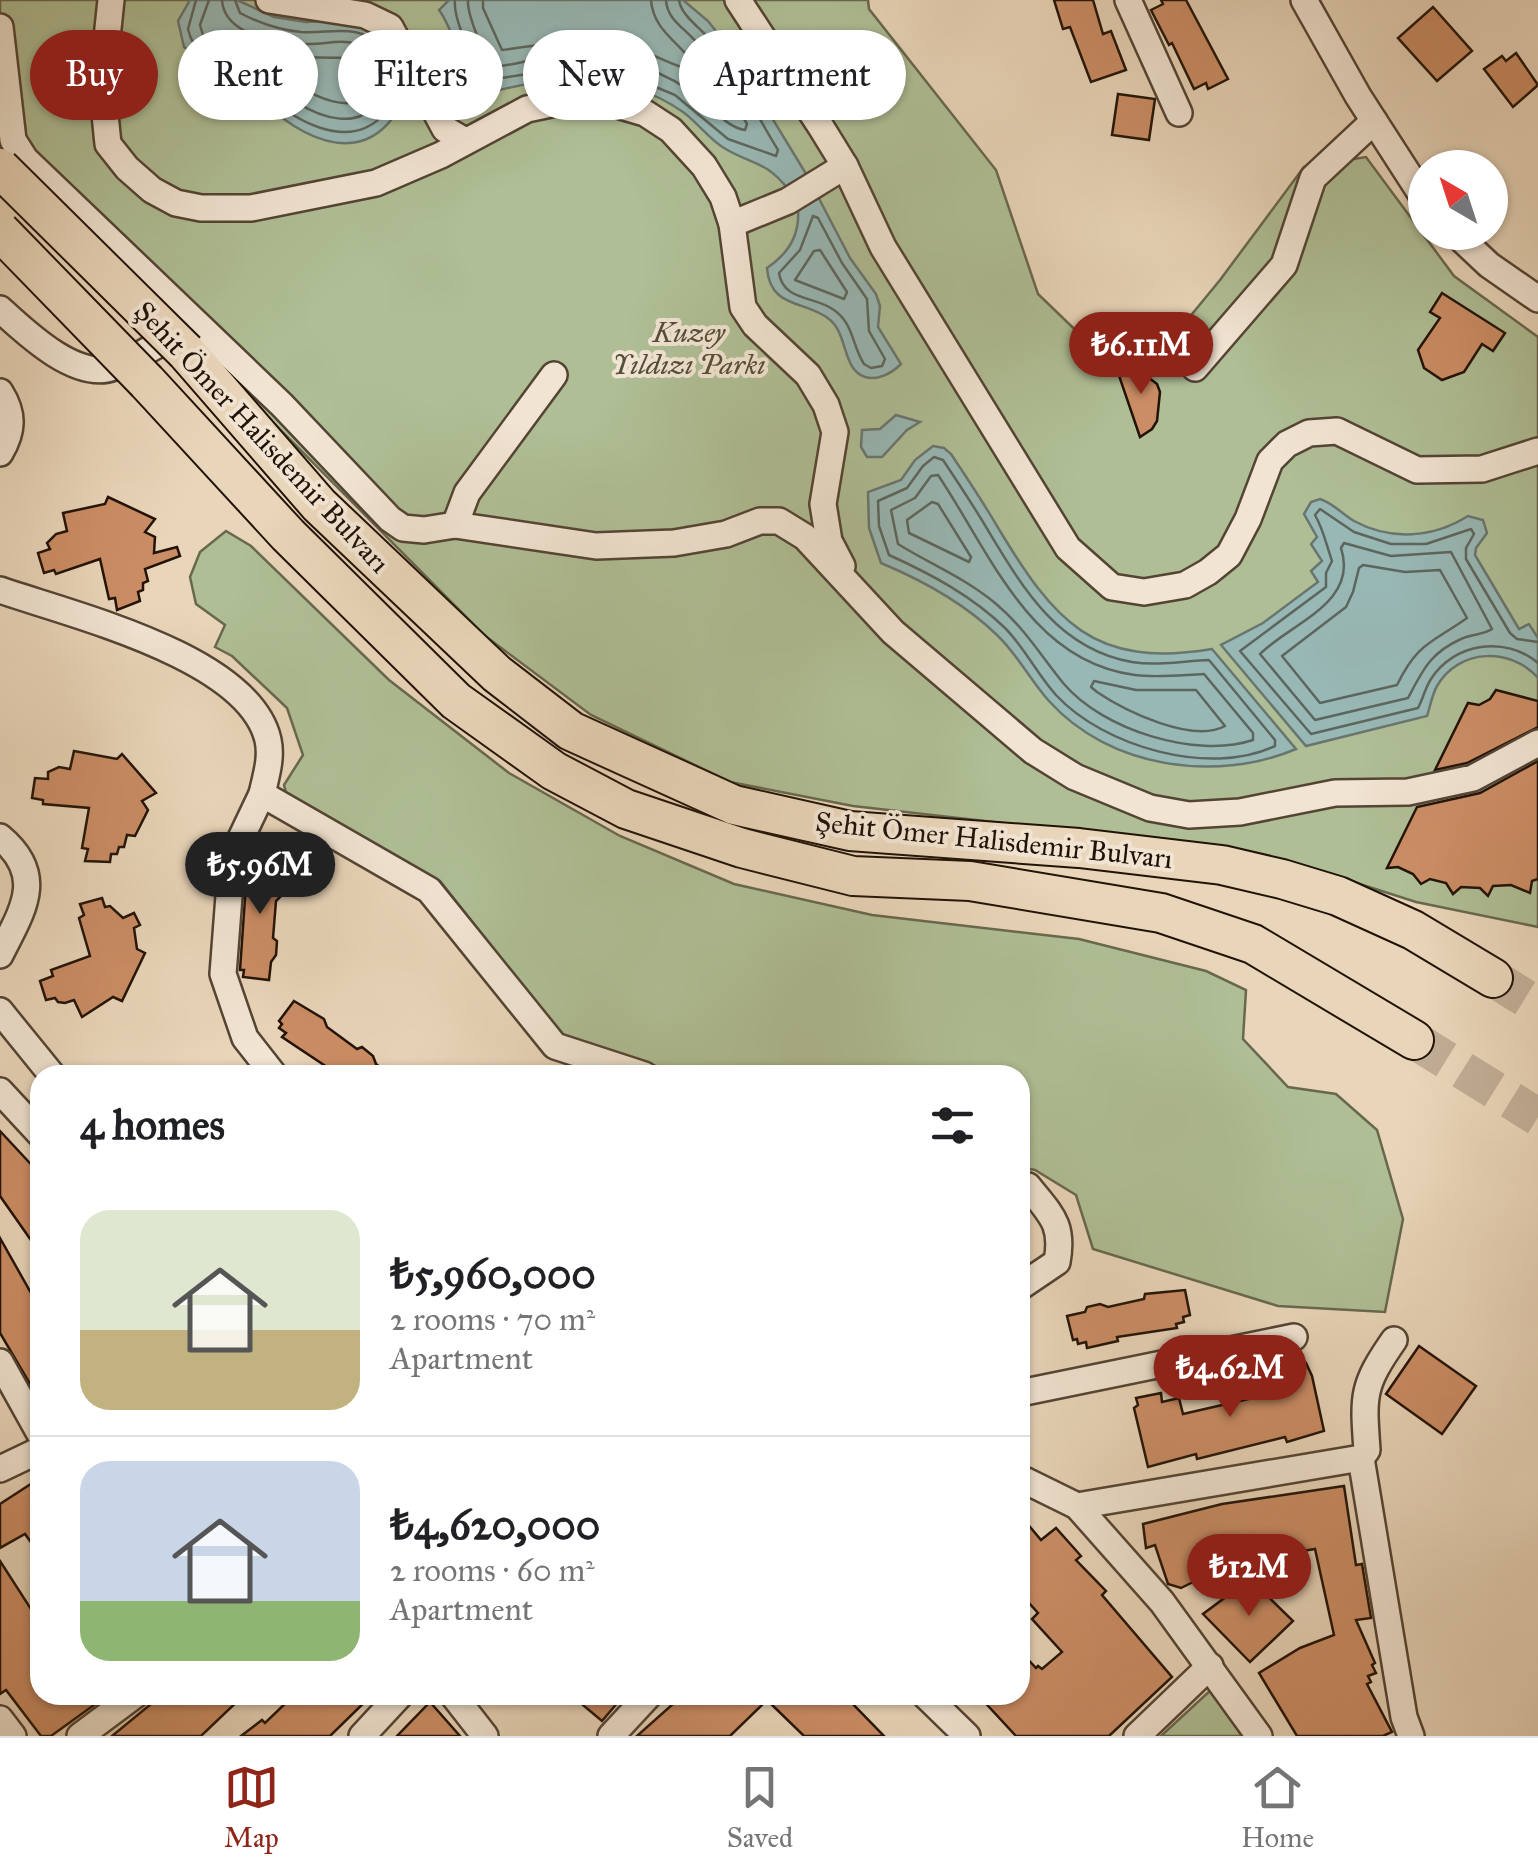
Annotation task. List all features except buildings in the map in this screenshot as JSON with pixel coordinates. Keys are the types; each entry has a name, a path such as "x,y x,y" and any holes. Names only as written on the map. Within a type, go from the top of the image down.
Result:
{"highway":[{"name":"Şehit Ömer Halisdemir Bulvarı","path":"0,168 191,338 318,505 498,674 571,731 734,805 850,831 1079,848 1222,865 1282,879 1338,896 1413,930 1493,978"},
{"name":"Şehit Ömer Halisdemir Bulvarı","path":"0,231 288,535 456,701 554,771 612,802 742,848 853,876 970,880 1161,913 1253,944 1414,1040"}],"street":[{"path":"111,0 102,84 108,144 152,190 176,203 201,208 251,208 376,183 441,155 527,109 565,101 604,102 645,113 672,130 704,166 723,197 732,224 743,307 755,326 808,375 826,405 835,432 823,504 829,541 853,588"},
{"path":"268,0 365,15 390,27 445,129 465,141"},
{"path":"738,0 844,166 883,247 1068,548 1112,587 1144,592 1184,584 1229,556 1270,461 1287,444 1308,433 1336,431 1418,470 1482,469 1538,452"},
{"path":"1128,0 1178,113"},
{"path":"1304,0 1408,174"},
{"path":"0,27 14,140 25,159 191,338 282,405 403,528 424,530 455,525 596,546 674,543 726,534 760,521 779,521 805,536 893,632 1033,752 1075,777 1150,808 1188,815 1240,812 1335,793 1408,792 1473,778 1538,743"},
{"path":"1195,368 1284,265 1312,178 1374,121"},
{"path":"732,224 788,201 844,166"},
{"path":"1473,250 1538,299"},
{"path":"0,309 39,345 81,366 110,370 191,338"},
{"path":"455,525 467,494 554,376"},
{"path":"0,392 11,414 11,435 0,453"},
{"path":"0,590 170,650 210,671 259,719 268,737 270,754 262,794 232,856 223,974 245,1038 266,1065"},
{"path":"262,794 429,890 556,1046 614,1065"},
{"path":"0,837 18,855 27,890 26,903 0,955"},
{"path":"0,1011 44,1065"},
{"path":"0,1091 30,1123"},
{"path":"1030,1189 1051,1215 1062,1238 1058,1262 1030,1280"},
{"path":"1030,1391 1294,1337"},
{"path":"1077,1506 1360,1458 1367,1450 1364,1408 1368,1382 1394,1340"},
{"path":"0,1362 30,1416"},
{"path":"0,1469 30,1455"},
{"path":"1360,1458 1410,1736"},
{"path":"1030,1483 1077,1506 1162,1602 1260,1736"},
{"path":"1136,1736 1210,1666"},
{"path":"80,1736 122,1705"},
{"path":"362,1736 391,1705"},
{"path":"461,1705 485,1736"},
{"path":"610,1736 640,1705"},
{"path":"933,1705 956,1733"},
{"path":"0,1718 12,1736"}],"green space":[{"name":"Kuzey Yıldızı Parkı","path":"0,0 868,0 869,9 886,30 679,30 679,120 906,120 906,56 996,170 1038,294 1093,347 1160,353 1304,167 1366,157 1408,214 1408,250 1435,250 1454,276 1538,337 1538,927 1416,902 1313,869 1151,840 853,806 730,782 591,715 484,635 234,383 136,278 0,150"},
{"path":"226,531 251,546 389,680 509,773 620,836 734,884 872,915 1079,939 1206,971 1246,990 1243,1039 1288,1087 1336,1094 1377,1130 1403,1219 1385,1312 1278,1306 1093,1249 1076,1195 1030,1169 1030,1065 653,1065 562,1036 440,881 289,803 284,785 303,755 287,708 232,656 215,647 225,625 196,604 190,577 200,552"},
{"path":"1212,1689 1242,1736 1161,1736"}],"water":[{"path":"190,0 237,0 274,17 306,22 337,20 371,30 338,30 338,120 389,120 376,134 354,143 306,133 285,120 318,120 318,30 180,30 178,21"},
{"path":"449,0 683,0 715,30 679,30 679,110 659,98 659,30 523,30 523,85 503,89 503,30 450,30 439,10"},
{"path":"692,120 773,120 808,177 788,189 765,168 719,144"},
{"path":"814,189 850,258 876,294 880,306 878,327 901,364 884,375 870,378 858,373 835,325 820,313 782,297 770,281 767,268 789,247 796,230 797,200"},
{"path":"896,415 920,422 882,457 867,457 861,447 862,430 880,429"},
{"path":"933,446 951,454 1038,588 1081,631 1136,652 1212,649 1296,749 1232,765 1199,766 1132,755 1102,742 1049,701 984,623 943,594 881,563 869,528 868,492 901,480 915,460"},
{"path":"1320,499 1354,521 1397,534 1426,533 1468,516 1483,520 1487,533 1475,555 1519,629 1529,624 1538,638 1538,678 1514,661 1486,656 1472,659 1447,673 1435,690 1427,716 1306,746 1221,645 1263,623 1318,582 1311,571 1322,561 1311,544 1317,537 1304,514 1311,502"}],"tunnel":[{"path":"1493,978 1538,1006"},
{"path":"1414,1040 1538,1117"}]}
